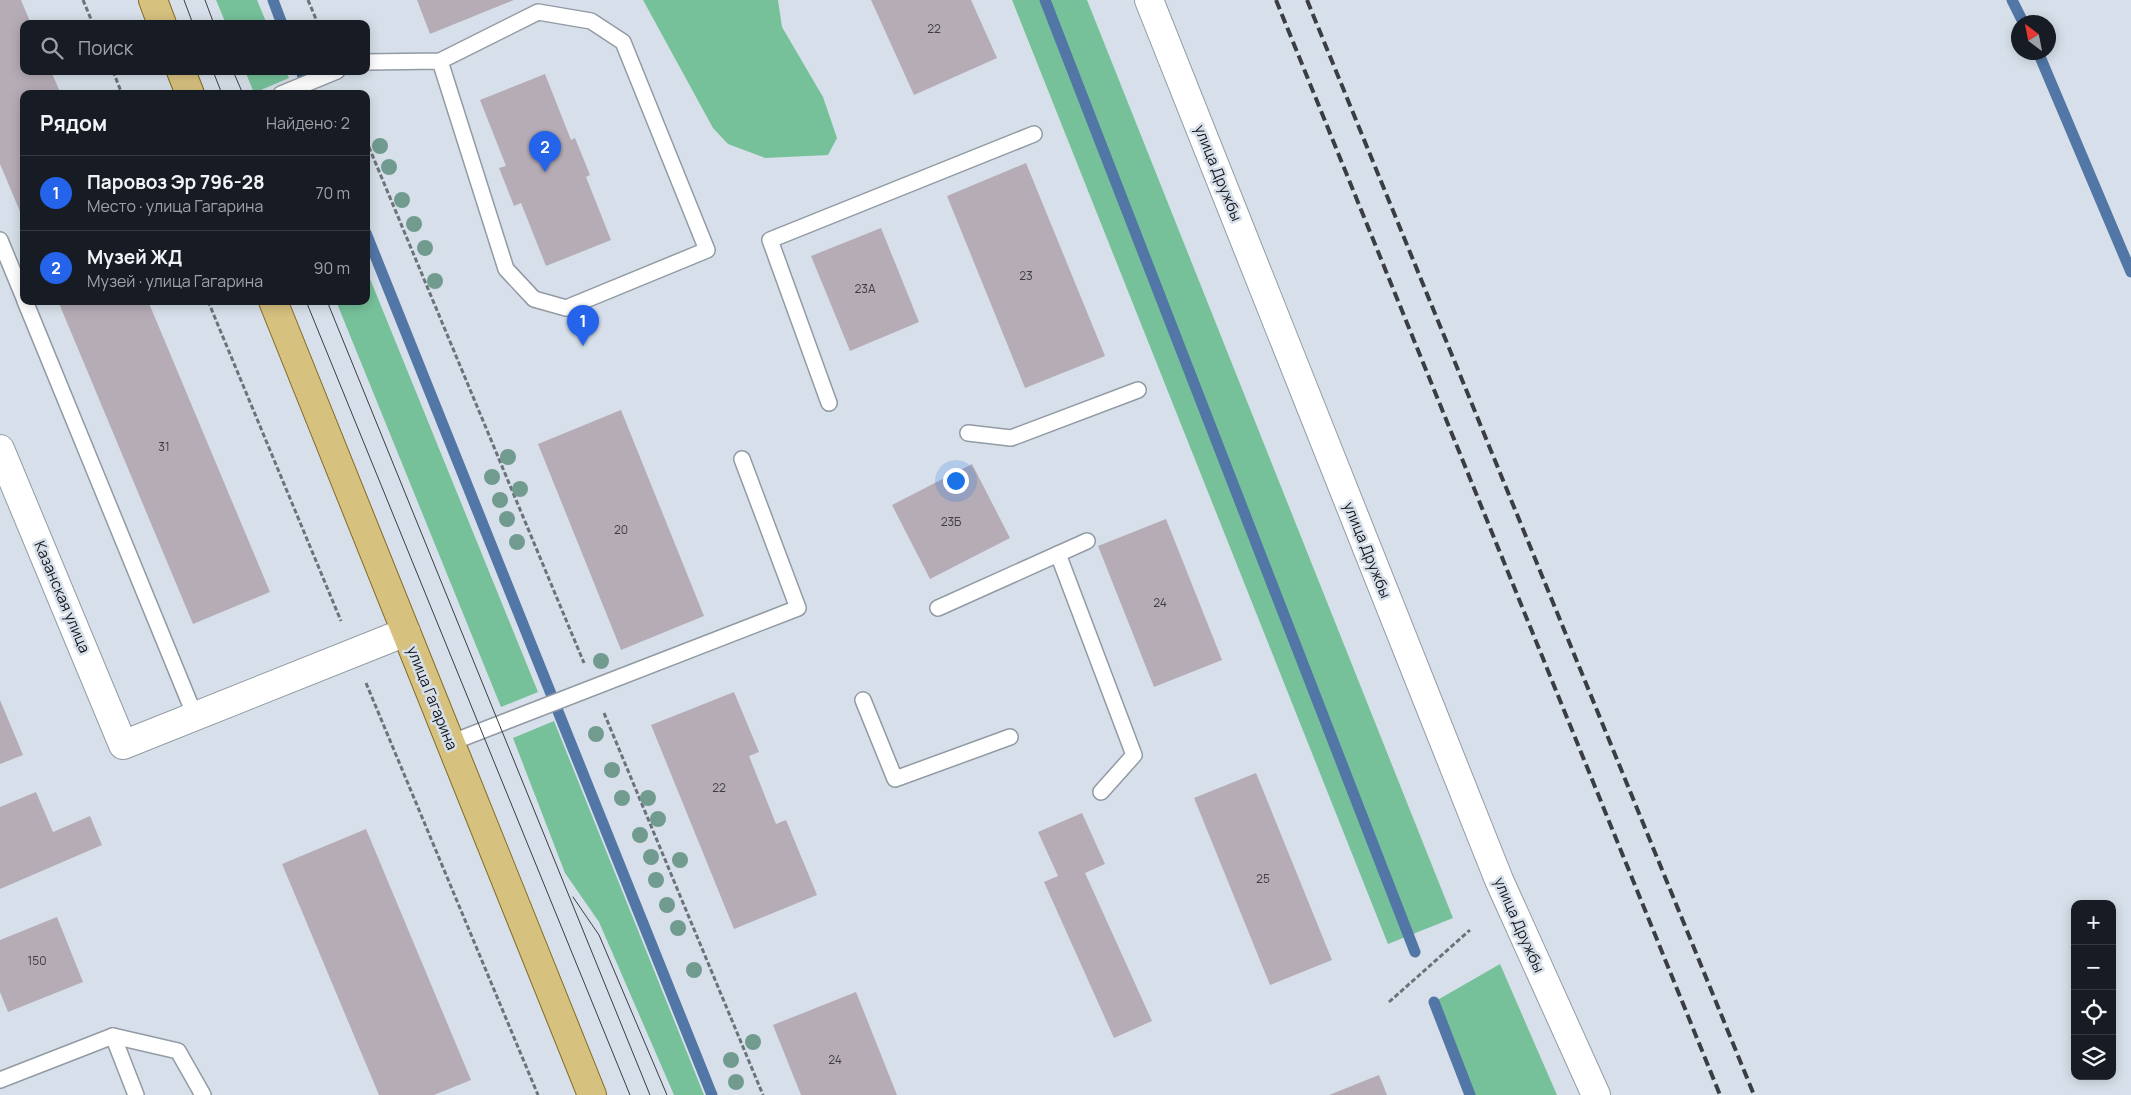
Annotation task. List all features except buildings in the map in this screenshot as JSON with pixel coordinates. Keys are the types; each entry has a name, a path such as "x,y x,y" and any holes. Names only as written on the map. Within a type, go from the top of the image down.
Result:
{"main road":[{"path":"153,0 160,20"},
{"path":"183,75 188,90"},
{"name":"улица Гагарина","path":"275,305 592,1095"}],"street":[{"name":"улица Дружбы","path":"1149,0 1499,880 1596,1095"},
{"name":"Казанская улица","path":"0,449 123,745 195,716"},
{"path":"195,716 406,632"}],"lane":[{"path":"370,62 440,61 538,12 591,21 623,42 707,250 566,308 534,299 506,268 440,61"},
{"path":"291,90 327,75"},
{"path":"829,403 770,240 1034,134"},
{"path":"0,240 20,290"},
{"path":"26,305 195,716"},
{"path":"968,433 1011,438 1138,390"},
{"path":"450,743 798,608 742,458"},
{"path":"938,608 1087,541"},
{"path":"1058,554 1134,755 1101,792"},
{"path":"863,700 895,779 1010,737"},
{"path":"0,1080 113,1036 178,1051 203,1095"},
{"path":"113,1036 136,1095"}],"path":[{"path":"83,0 91,20"},
{"path":"308,0 316,20"},
{"path":"115,75 120,90"},
{"path":"370,150 763,1095"},
{"path":"210,305 538,1095"},
{"path":"1390,1002 1470,930"}],"green space":[{"path":"216,0 257,0 265,20 224,20"},
{"path":"643,0 778,0 782,27 823,97 837,138 828,155 765,158 728,144 713,128"},
{"path":"1012,0 1087,0 1453,918 1388,944"},
{"path":"247,75 288,75 289,78 261,90 253,90"},
{"path":"370,279 538,692 501,707 338,305 370,305"},
{"path":"554,721 704,1095 674,1095 599,922 565,873 513,738"},
{"path":"1500,964 1557,1095 1470,1095 1434,1002"}],"waterway":[{"path":"273,0 280,20"},
{"path":"1045,0 1415,952"},
{"path":"2012,0 2020,15"},
{"path":"2041,60 2131,272"},
{"path":"303,75 308,90"},
{"path":"370,243 712,1095"},
{"path":"1434,1002 1470,1095"}],"tram line":[{"path":"184,0 192,20"},
{"path":"205,0 212,20"},
{"path":"215,75 220,90"},
{"path":"235,75 241,90"},
{"path":"308,305 630,1095"},
{"path":"329,305 650,1095"},
{"path":"573,897 599,935 667,1095"}],"railway":[{"path":"1276,0 1720,1095"},
{"path":"1307,0 1754,1095"}],"place":[{"name":"Музей ЖД","path":"545,172"},
{"name":"Паровоз Эр 796-28","path":"583,346"}]}
